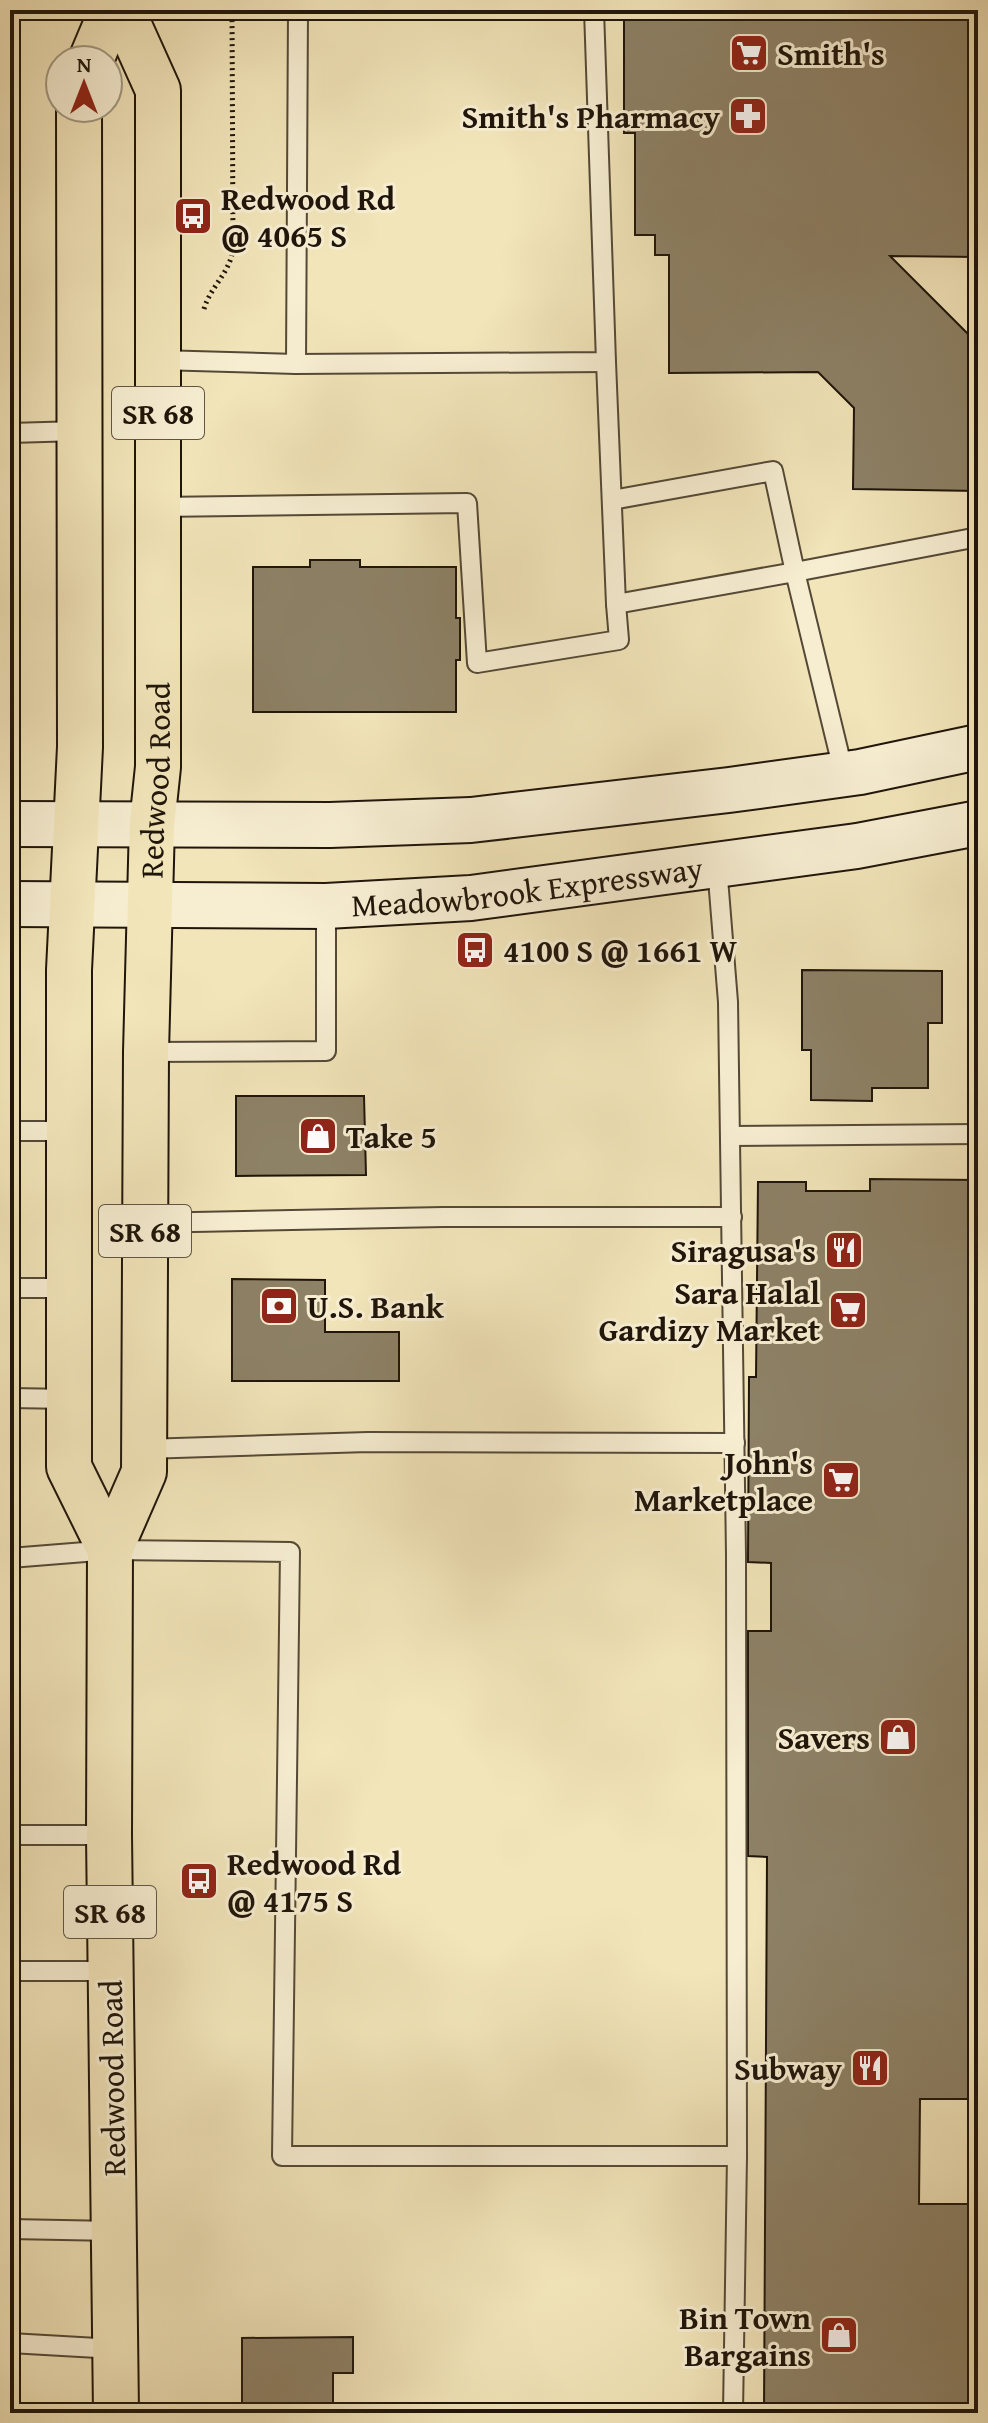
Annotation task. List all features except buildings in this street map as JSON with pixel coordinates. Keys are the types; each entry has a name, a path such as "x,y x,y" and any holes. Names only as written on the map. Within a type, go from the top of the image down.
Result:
{"main road":[{"path":"98,44 112,10"},
{"name":"Redwood Road","path":"116,2413 109,1835 110,1550 144,1472 146,1052 152,824 158,767 158,90 122,10"},
{"name":"Redwood Road","path":"79,124 80,747 69,970 69,1467 110,1550"},
{"path":"10,824 330,825 471,820 844,774 978,747"},
{"name":"Meadowbrook Expressway","path":"10,904 326,906 471,898 857,846 978,823"}],"lane":[{"path":"296,364 298,10"},
{"path":"158,507 467,503 477,663 619,640 594,10"},
{"path":"158,360 296,364 606,362"},
{"path":"10,433 80,431"},
{"path":"612,500 773,471 844,774"},
{"path":"616,604 978,537"},
{"path":"717,866 728,1002 735,1443 737,2156 733,2413"},
{"path":"146,1052 326,1051 326,906"},
{"path":"10,1131 70,1131"},
{"path":"730,1136 978,1134"},
{"path":"145,1223 443,1217 732,1217"},
{"path":"10,1288 70,1288"},
{"path":"10,1398 70,1399"},
{"path":"144,1449 368,1442 735,1443"},
{"path":"10,1558 110,1550 290,1552 282,2156 737,2156"},
{"path":"10,1835 109,1835"},
{"path":"10,1971 110,1971"},
{"path":"10,2229 114,2231"},
{"path":"10,2343 116,2349"}],"path":[{"path":"203,321 204,306 232,260 232,10"}],"place":[{"name":"Smith's","path":"749,53"},
{"name":"Smith's Pharmacy","path":"748,116"},
{"name":"Redwood Rd @ 4065 S","path":"193,216"},
{"name":"4100 S @ 1661 W","path":"475,950"},
{"name":"Take 5","path":"318,1136"},
{"name":"Siragusa's","path":"844,1250"},
{"name":"U.S. Bank","path":"279,1306"},
{"name":"Sara Halal Gardizy Market","path":"848,1310"},
{"name":"John's Marketplace","path":"841,1480"},
{"name":"Savers","path":"898,1737"},
{"name":"Redwood Rd @ 4175 S","path":"199,1881"},
{"name":"Subway","path":"870,2068"},
{"name":"Bin Town Bargains","path":"839,2335"}]}
